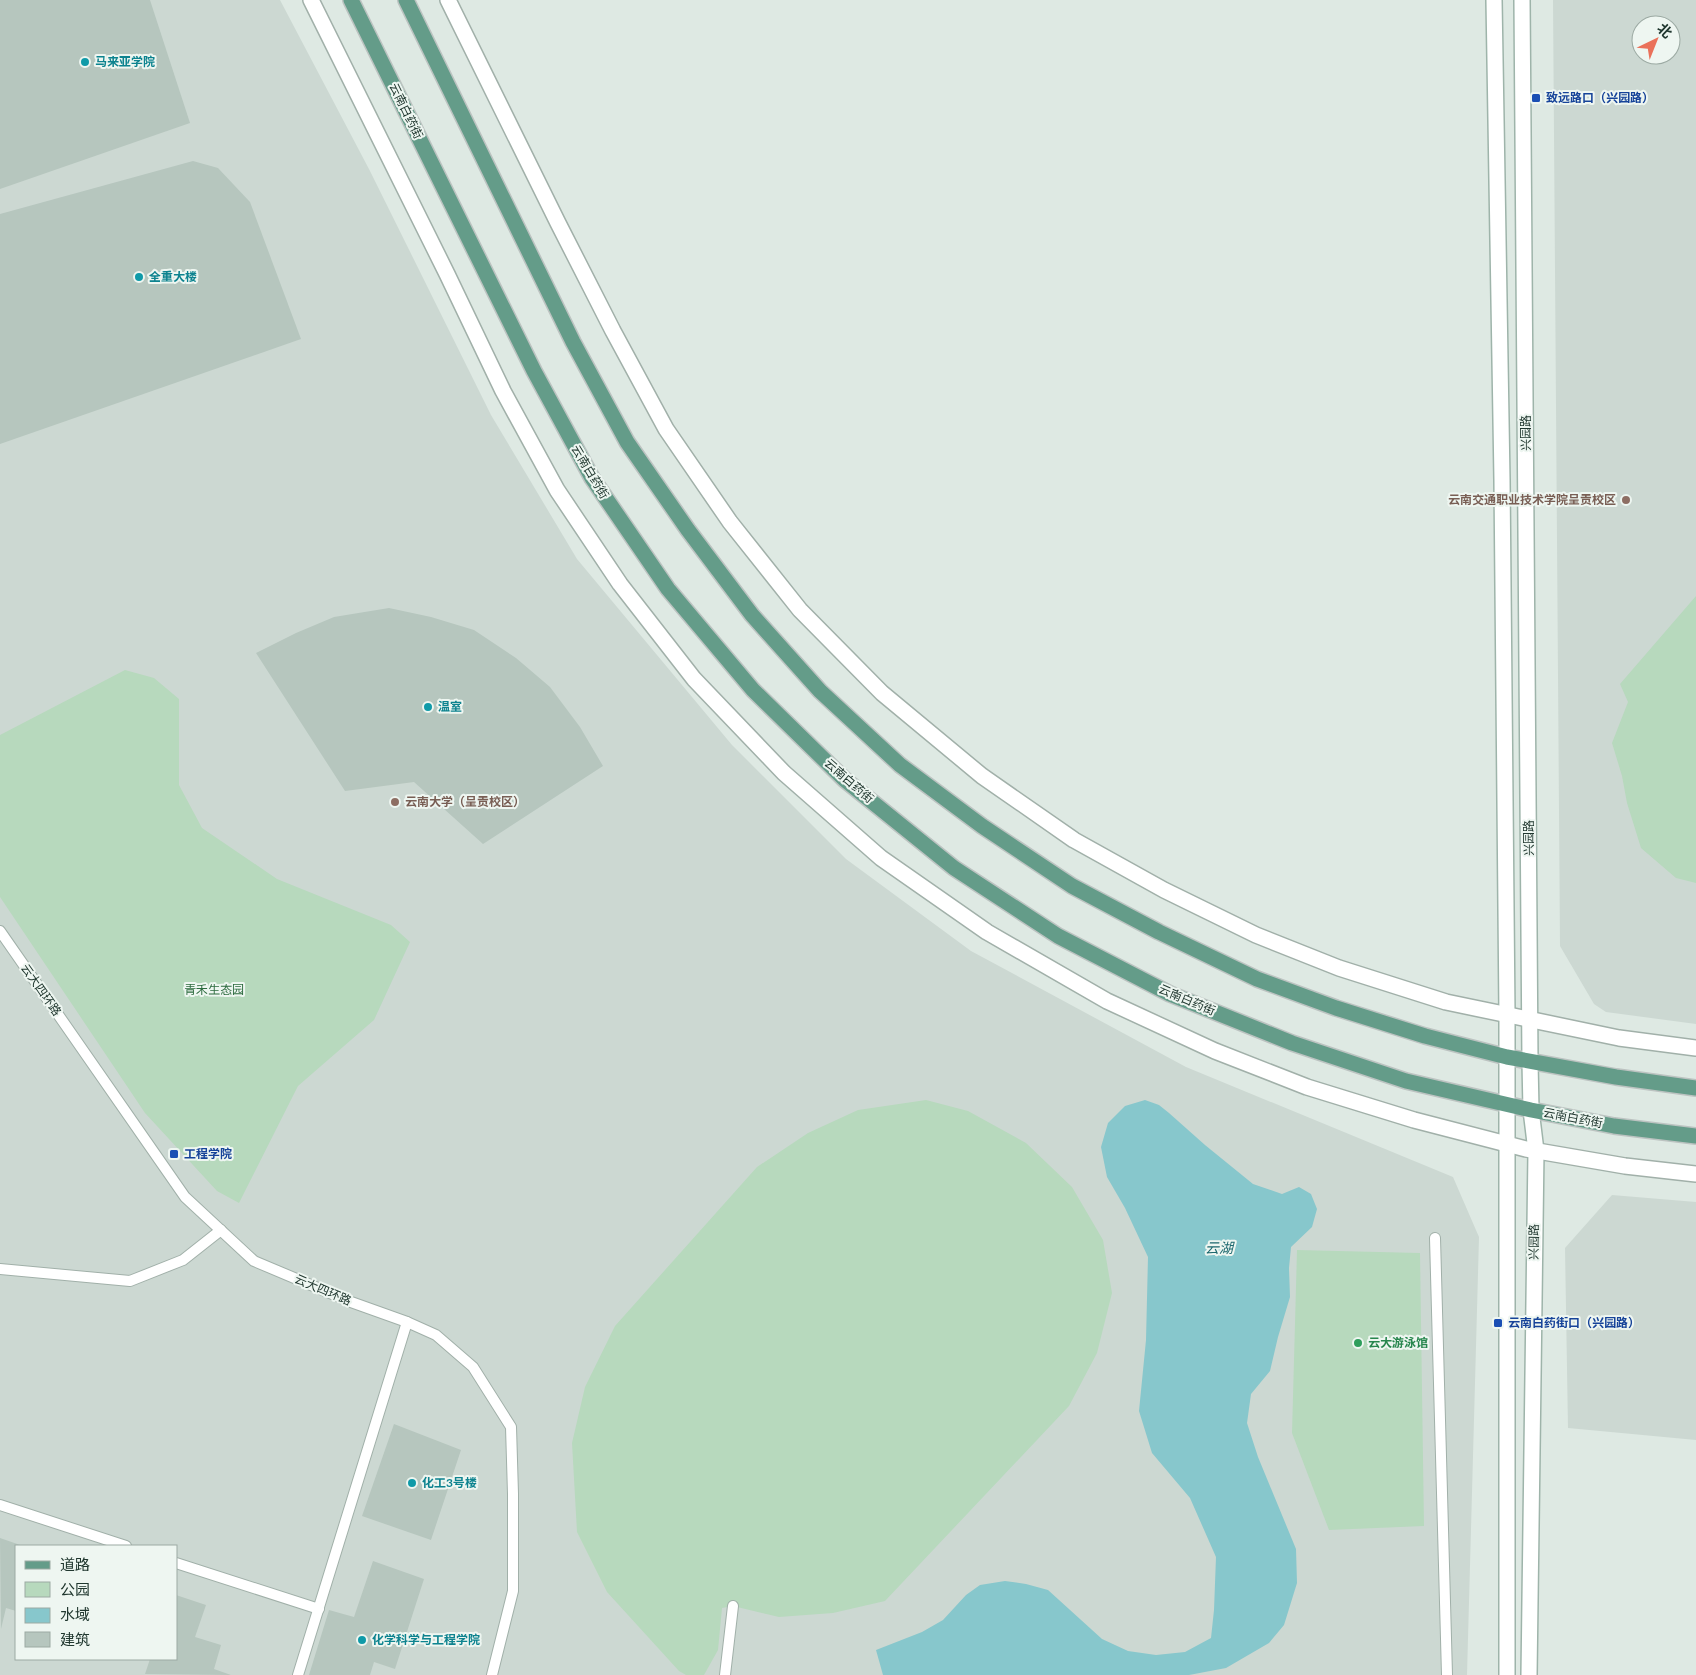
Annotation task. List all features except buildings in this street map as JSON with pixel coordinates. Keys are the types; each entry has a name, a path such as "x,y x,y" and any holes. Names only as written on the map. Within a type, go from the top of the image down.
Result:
{"main road":[{"name":"云南白药街","path":"351,0 534,371 592,478 668,589 753,690 845,780 954,868 1058,936 1170,994 1292,1043 1406,1081 1531,1110 1614,1126 1696,1136"},
{"path":"406,0 573,342 627,442 688,530 752,615 820,691 900,765 982,826 1072,886 1159,932 1257,979 1336,1008 1424,1036 1507,1057 1616,1077 1696,1088"}],"street":[{"path":"311,0 447,274 503,392 557,490 620,584 694,679 784,772 881,858 987,932 1107,1001 1214,1051 1307,1087 1414,1120 1507,1144 1624,1166 1696,1174"},
{"path":"448,0 575,257 666,429 730,522 800,610 882,693 982,776 1074,840 1164,890 1256,935 1339,968 1446,1002 1620,1038 1696,1048"},
{"name":"兴园路","path":"1494,0 1502,480 1507,1015 1507,1675"},
{"name":"兴园路","path":"1522,0 1530,1062 1531,1110 1536,1150 1529,1675"}],"lane":[{"name":"云大四环路","path":"0,931 185,1197 254,1261 351,1302 436,1334 473,1367 511,1427 513,1591 492,1675"},
{"path":"0,1269 130,1281 183,1260 221,1230"},
{"path":"1435,1238 1446,1673"},
{"path":"298,1675 407,1322"},
{"path":"0,1505 123,1545"},
{"path":"178,1563 319,1609"},
{"path":"725,1675 733,1606"}],"shaded area":[{"name":"云南大学（呈贡校区）","path":"0,0 280,0 370,171 491,415 577,559 732,745 846,859 971,951 1186,1067 1453,1177 1479,1237 1467,1675 0,1675"},
{"name":"云南交通职业技术学院呈贡校区","path":"1553,0 1696,0 1696,1024 1606,1012 1594,1004 1560,946"},
{"path":"1612,1195 1696,1202 1696,1440 1568,1428 1565,1248"}],"green space":[{"path":"1696,596 1696,883 1676,878 1641,848 1627,803 1622,776 1612,743 1628,702 1620,684"},
{"name":"青禾生态园","path":"125,670 154,678 179,699 179,785 202,828 277,879 391,925 410,942 374,1020 298,1086 239,1203 217,1191 145,1113 0,897 0,735"},
{"path":"926,1100 968,1111 1026,1143 1072,1187 1103,1240 1112,1293 1097,1353 1069,1406 885,1601 833,1613 779,1617 733,1606 722,1608 718,1650 704,1675 686,1675 679,1671 607,1592 577,1532 572,1443 585,1387 615,1326 757,1167 808,1133 858,1110"},
{"name":"云大游泳馆","path":"1297,1250 1420,1253 1424,1526 1329,1530 1292,1433"}],"water":[{"name":"云湖","path":"1145,1100 1159,1105 1253,1184 1282,1194 1299,1187 1311,1194 1317,1209 1312,1227 1291,1247 1289,1268 1290,1297 1270,1371 1251,1394 1247,1423 1258,1457 1296,1549 1297,1583 1284,1625 1269,1643 1226,1668 1189,1675 883,1675 876,1650 922,1632 943,1620 966,1595 980,1585 1005,1581 1048,1590 1102,1639 1128,1651 1156,1655 1185,1652 1211,1638 1216,1557 1190,1498 1152,1453 1139,1411 1146,1340 1148,1257 1125,1208 1107,1177 1101,1147 1108,1123 1125,1106"}],"place":[{"name":"马来亚学院","path":"85,62"},
{"name":"致远路口（兴园路）","path":"1536,98"},
{"name":"全重大楼","path":"139,277"},
{"name":"云南交通职业技术学院呈贡校区","path":"1626,500"},
{"name":"温室","path":"428,707"},
{"name":"云南大学（呈贡校区）","path":"395,802"},
{"name":"工程学院","path":"174,1154"},
{"name":"云南白药街口（兴园路）","path":"1498,1323"},
{"name":"云大游泳馆","path":"1358,1343"},
{"name":"化工3号楼","path":"412,1483"},
{"name":"化学科学与工程学院","path":"362,1640"}]}
